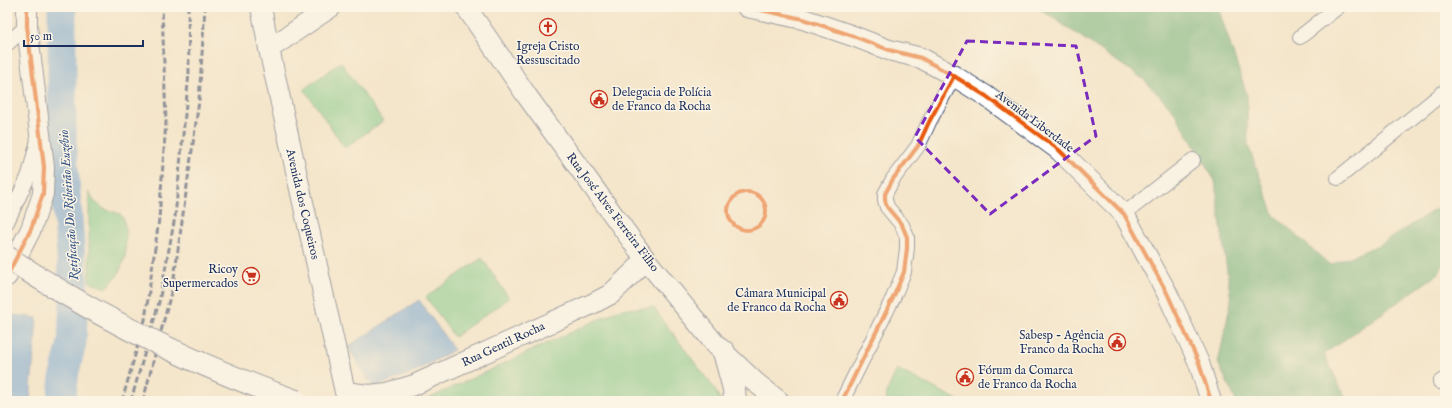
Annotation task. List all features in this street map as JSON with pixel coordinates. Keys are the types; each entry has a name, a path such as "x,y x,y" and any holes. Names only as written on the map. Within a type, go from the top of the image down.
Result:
{"main road":[{"name":"Avenida dos Coqueiros","path":"261,7 345,397"},
{"path":"269,49 331,7"},
{"name":"Rua José Alves Ferreira Filho","path":"466,7 527,96 646,260 716,345 755,382 779,401"},
{"name":"Avenida Liberdade","path":"747,7 803,19 889,50 921,58 986,96 1060,150 1124,214 1174,307 1199,363 1211,401"},
{"path":"7,276 31,229 43,194 44,167 27,16"},
{"path":"7,257 70,297 129,330 189,358 264,390 296,401"},
{"name":"Rua Gentil Rocha","path":"345,397 387,393 414,385 441,373 611,294 646,260"},
{"path":"724,352 734,389 735,401"}],"street":[{"path":"1300,37 1338,7"},
{"path":"7,44 27,16"},
{"path":"842,401 893,298 904,272 908,248 907,236 902,225 887,208 885,194 893,179 918,146 954,76"},
{"path":"1338,178 1445,91"},
{"path":"7,222 29,175 40,131"},
{"path":"1124,214 1193,160"}],"highlighted area":[{"path":"967,41 1076,46 1096,136 990,214 915,137"}],"green space":[{"path":"1037,7 1218,7 1247,95 1248,145 1274,215 1330,265 1381,244 1445,203 1445,262 1438,274 1324,354 1347,401 1236,401 1218,363 1231,301 1215,181 1173,110 1143,79"},
{"path":"341,62 383,121 345,148 304,89"},
{"path":"89,192 95,202 104,209 120,214 123,217 126,230 125,258 118,275 106,288 89,282"},
{"path":"482,258 509,298 454,337 426,297"},
{"path":"653,307 714,388 721,401 423,401 621,309"},
{"path":"897,369 960,401 886,401 887,391"}],"water":[{"path":"419,300 454,350 410,374 373,387 348,347"},
{"path":"7,314 37,318 30,401 7,401"}],"waterway":[{"name":"Retificação Do Ribeirão Euzébio","path":"61,401 65,371 72,343 74,295 62,140 62,7"}],"railway":[{"path":"122,401 145,320 159,219 166,122 162,7"},
{"path":"131,401 159,302 175,217 189,73 188,7"},
{"path":"143,401 173,285 199,101 205,7"}],"cycle path":[{"path":"7,276 31,229 43,194 44,167 27,26 27,7"},
{"path":"747,7 803,19 889,50 921,58 986,96 1059,150 1124,214 1167,293 1199,363 1211,401"},
{"path":"842,401 893,298 904,272 907,237 902,225 887,207 885,194 893,179 918,146 954,76"},
{"path":"747,192 757,195 763,201 766,211 763,221 757,227 747,230 737,227 731,221 728,211 731,201 737,195 747,192"}],"place":[{"name":"Igreja Cristo Ressuscitado","path":"548,27"},
{"name":"Delegacia de Polícia de Franco da Rocha","path":"599,99"},
{"name":"Ricoy Supermercados","path":"251,276"},
{"name":"Câmara Municipal de Franco da Rocha","path":"839,300"},
{"name":"Sabesp - Agência Franco da Rocha","path":"1117,342"},
{"name":"Fórum da Comarca de Franco da Rocha","path":"965,377"}]}
